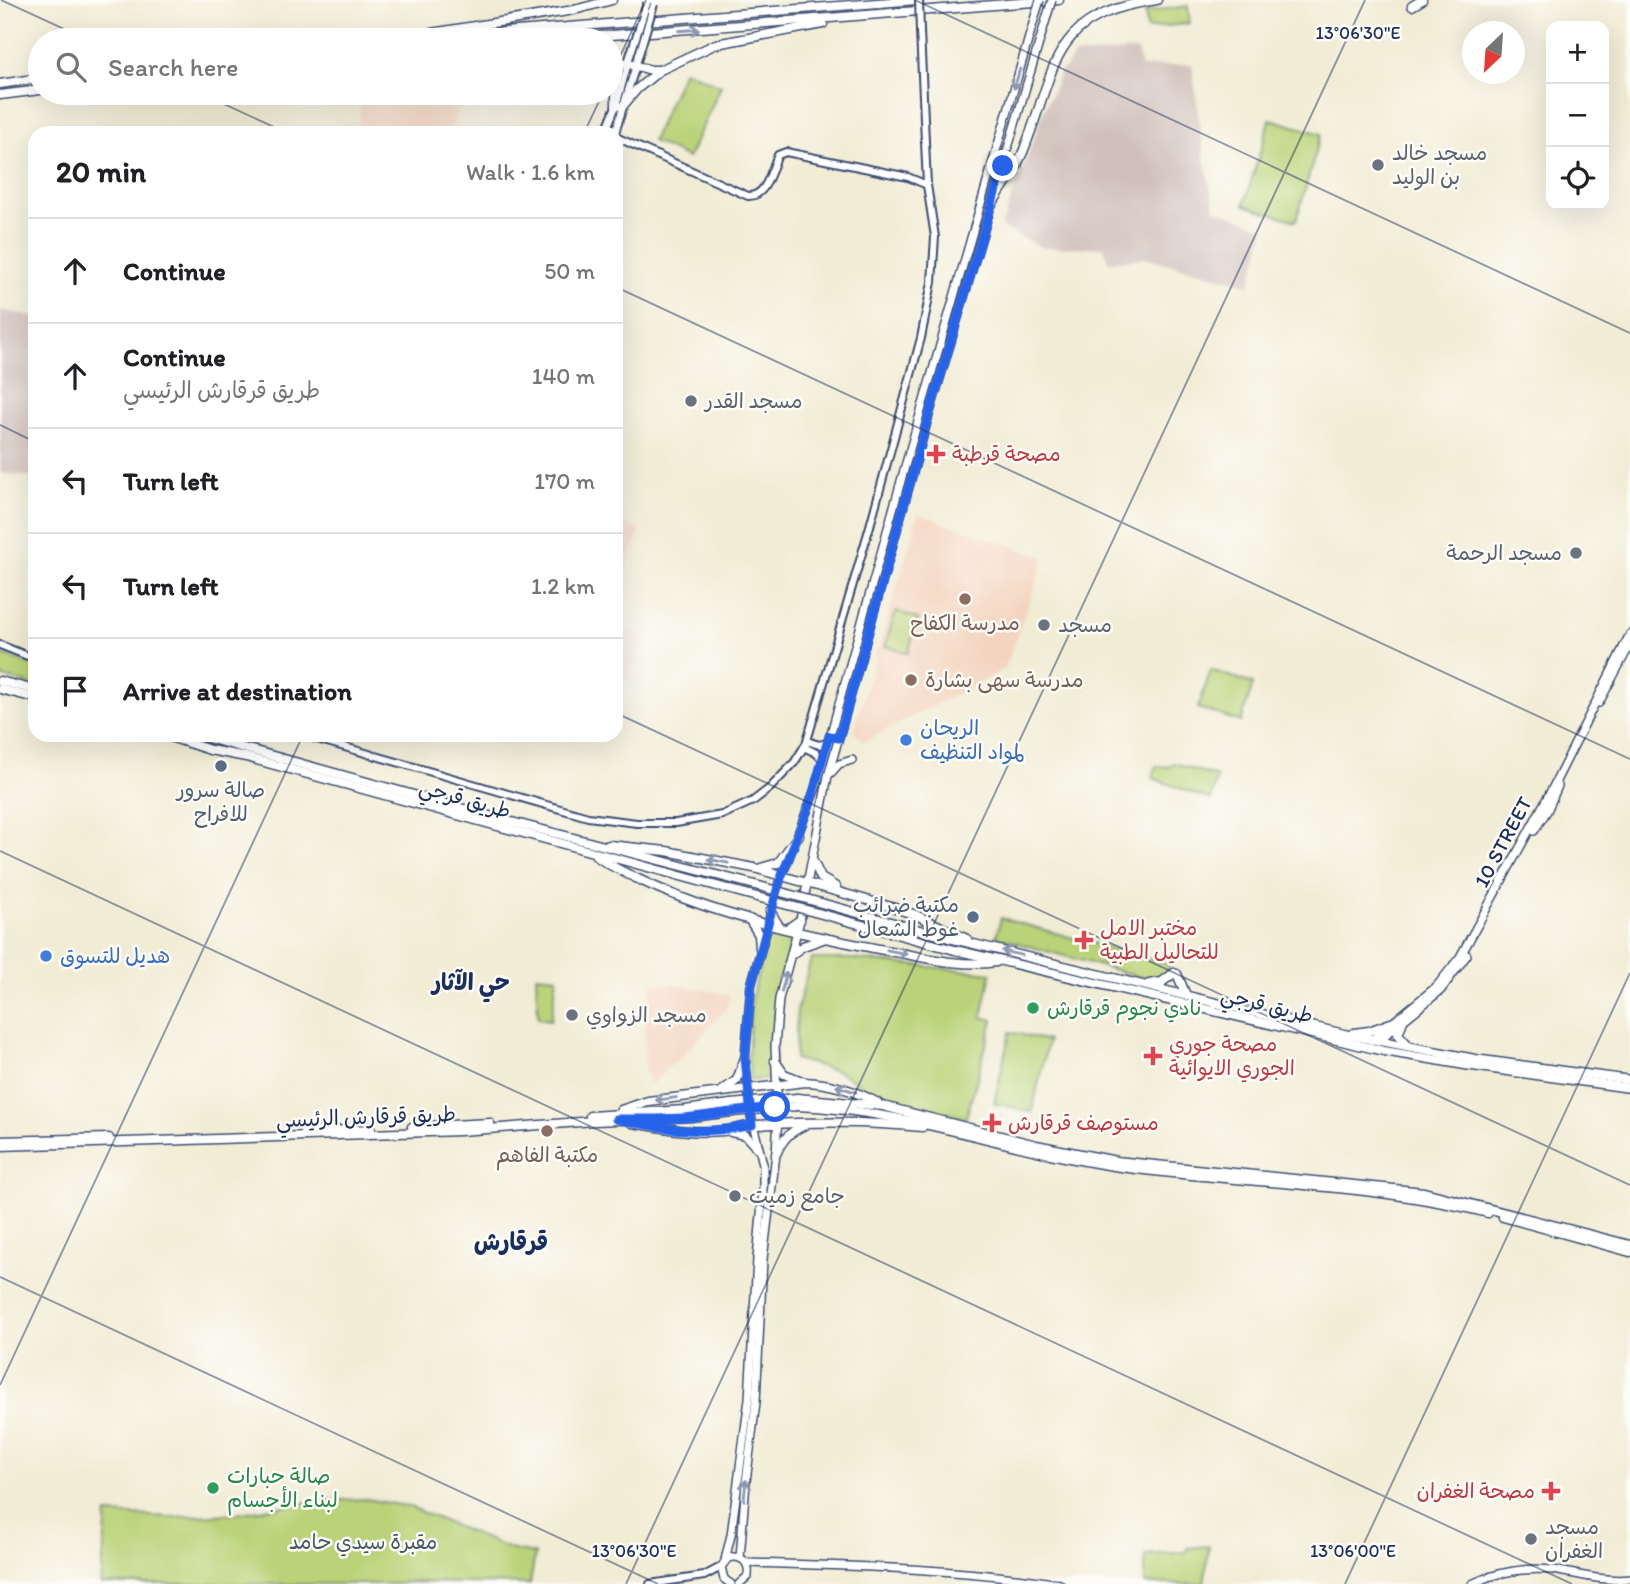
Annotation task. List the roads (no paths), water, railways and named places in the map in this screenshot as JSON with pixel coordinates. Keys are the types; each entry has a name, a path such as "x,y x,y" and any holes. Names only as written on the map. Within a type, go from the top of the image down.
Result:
{"main road":[{"path":"455,28 574,10 612,0"},
{"path":"885,0 896,2"},
{"path":"557,28 918,0"},
{"path":"776,1154 765,1122 750,1092 745,1058 751,986 766,923 799,835 823,760 1040,0"},
{"path":"758,1149 777,1088 775,1061 779,999 800,920 805,884 813,861 828,776 927,422 1052,0"},
{"path":"623,35 1059,0"},
{"path":"992,204 1017,166 1063,47 1094,17 1129,4 1157,0"},
{"path":"1412,6 1422,0"},
{"path":"623,102 660,70 699,50 736,39 878,16"},
{"path":"623,61 660,70"},
{"path":"0,84 28,80"},
{"path":"0,95 28,91"},
{"path":"1003,166 1017,166"},
{"path":"948,316 959,320"},
{"name":"10 STREET","path":"1375,1041 1391,1023 1436,987 1465,951 1552,789 1630,634"},
{"name":"10 STREET","path":"1375,1041 1441,990 1462,964 1534,830 1547,811 1630,645"},
{"path":"0,681 28,688"},
{"path":"0,689 28,696"},
{"path":"828,739 839,738"},
{"name":"طريق قرجي","path":"185,742 1002,961 1396,1053 1630,1088"},
{"name":"طريق قرجي","path":"223,742 599,845 984,947 1136,984 1415,1049 1630,1080"},
{"path":"828,776 839,764 852,760"},
{"path":"754,868 778,863 799,835"},
{"path":"599,845 617,844 666,851 754,868 783,879 840,892 916,915 984,947"},
{"path":"593,853 614,867 676,898 783,928 825,939 945,961 981,964 1002,961"},
{"path":"813,861 821,878 840,892"},
{"path":"770,911 783,928"},
{"path":"749,919 759,935 760,948"},
{"path":"783,928 800,920"},
{"path":"792,954 803,946 825,939"},
{"path":"1136,984 1157,983 1175,974 1186,995"},
{"path":"1403,1021 1398,1034 1415,1049"},
{"path":"1345,1034 1369,1031 1391,1023"},
{"path":"718,1093 737,1080 745,1058"},
{"path":"775,1061 784,1074 805,1082"},
{"path":"616,1116 648,1101 750,1092 763,1087 777,1088 805,1082 819,1082 850,1089 883,1106"},
{"path":"797,1102 883,1106 1054,1149 1116,1161 1424,1192 1630,1245"},
{"path":"797,1102 934,1125 1058,1156 1115,1166 1435,1200 1630,1252"},
{"name":"طريق قرقارش الرئيسي","path":"0,1144 616,1116 691,1117 731,1108 797,1102"},
{"path":"616,1116 674,1130 724,1131 745,1135 758,1149 763,1164 764,1184 749,1399 731,1535 723,1564 723,1579 731,1584"},
{"path":"724,1131 765,1122 854,1121 922,1127 934,1125"},
{"path":"739,1584 748,1576 741,1536 756,1402 763,1259 776,1154 789,1133 811,1123"},
{"path":"731,1535 741,1536"},
{"path":"723,1564 732,1556 744,1560 921,1569 1060,1584"},
{"path":"1472,1584 1503,1573 1533,1569 1615,1580 1630,1579"}],"street":[{"path":"327,742 589,817 637,823 676,824 722,815 753,801 783,776 805,744 867,535 932,282 935,237 927,185 918,0"},
{"path":"623,92 651,2"},
{"path":"609,126 619,106"},
{"path":"616,126 619,106"},
{"path":"623,139 751,197 761,192 778,155 786,152 908,177 927,185"},
{"path":"0,645 28,656"},
{"path":"805,744 819,745 828,739"},
{"path":"805,744 823,760"},
{"path":"650,1584 704,1576 723,1564"}],"place":[{"name":"مسجد خالد بن الوليد","path":"1378,165"},
{"name":"مسجد القدر","path":"691,401"},
{"name":"مصحة قرطبة","path":"936,454"},
{"name":"مسجد الرحمة","path":"1576,553"},
{"name":"مدرسة الكفاح","path":"965,599"},
{"name":"مسجد","path":"1044,625"},
{"name":"مدرسة سهى بشارة","path":"911,680"},
{"name":"الريحان لمواد التنظيف","path":"906,740"},
{"name":"صالة سرور للافراح","path":"221,766"},
{"name":"مكتبة ضرائب غوط الشعال","path":"973,917"},
{"name":"مختبر الامل للتحاليل الطبية","path":"1084,940"},
{"name":"هديل للتسوق","path":"46,956"},
{"name":"نادي نجوم قرقارش","path":"1033,1008"},
{"name":"مسجد الزواوي","path":"572,1015"},
{"name":"مصحة جوري الجوري الايوائية","path":"1153,1056"},
{"name":"مستوصف قرقارش","path":"992,1123"},
{"name":"مكتبة الفاهم","path":"547,1131"},
{"name":"جامع زميت","path":"735,1196"},
{"name":"صالة حبارات لبناء الأجسام","path":"213,1488"},
{"name":"مصحة الغفران","path":"1551,1491"},
{"name":"مسجد الغفران","path":"1531,1539"}],"district":[{"name":"حي الآثار","path":"471,982"},
{"name":"قرقارش","path":"511,1242"}],"park label":[{"name":"مقبرة سيدي حامد","path":"363,1542"}]}
